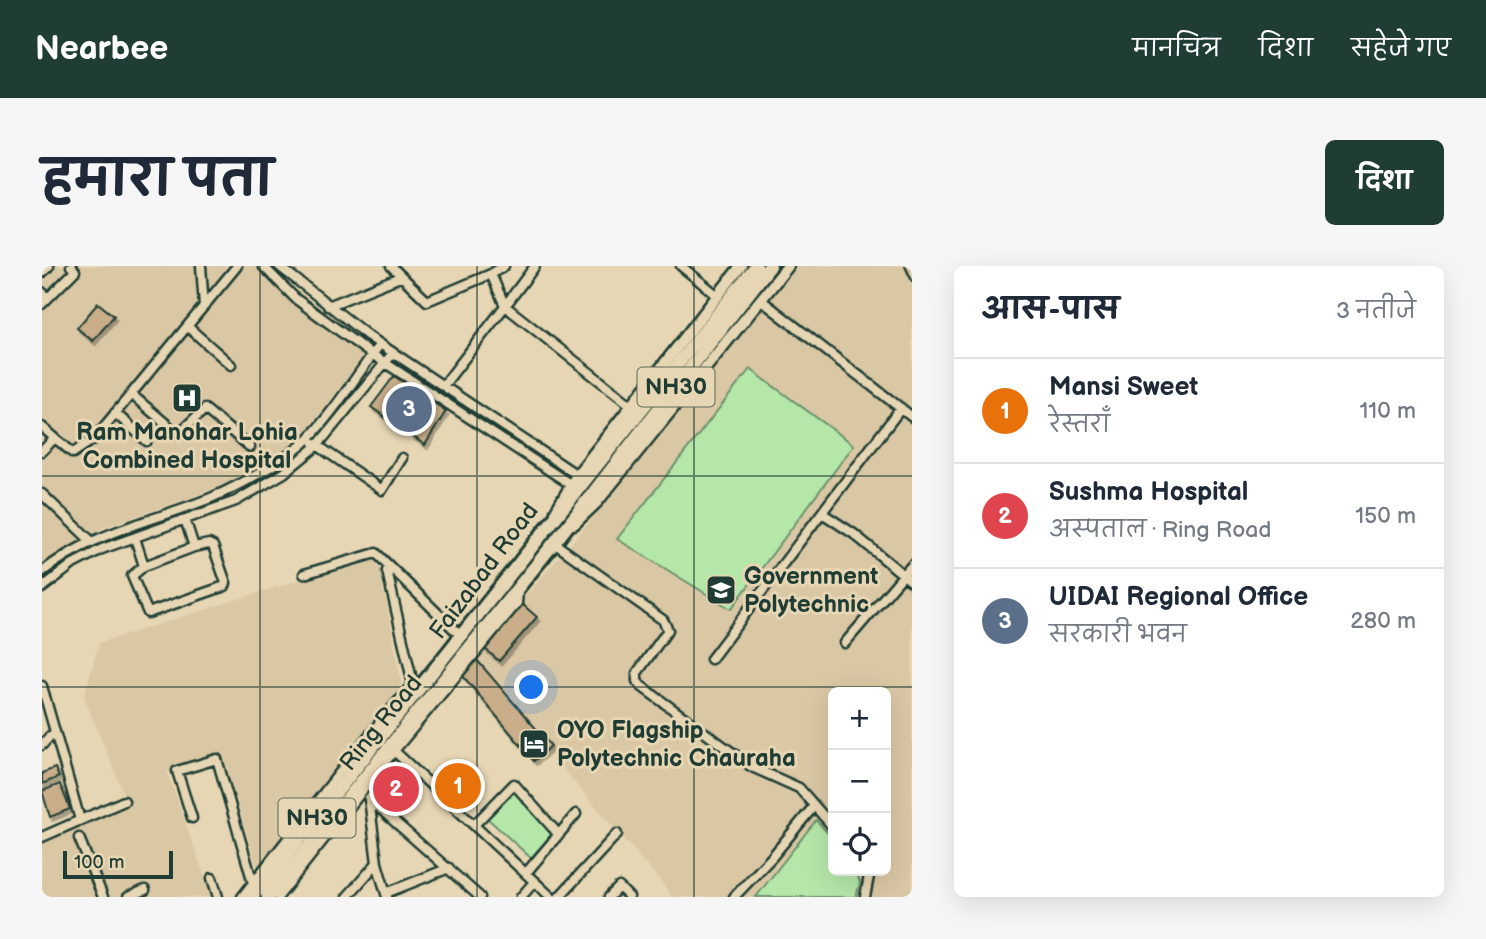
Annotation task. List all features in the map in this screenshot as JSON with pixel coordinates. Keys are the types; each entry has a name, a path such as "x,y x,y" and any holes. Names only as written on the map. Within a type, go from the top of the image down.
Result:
{"highway":[{"name":"NH30","path":"554,543 577,504 756,266"},
{"name":"NH30","path":"541,539 577,504 770,266"},
{"name":"Faizabad Road","path":"253,897 384,742 418,684 462,636 541,539"},
{"name":"Ring Road","path":"268,897 384,742 554,543"}],"main road":[{"name":"Faizabad Road","path":"541,539 570,484 741,266"},
{"name":"Faizabad Road","path":"554,543 596,503 788,266"}],"street":[{"path":"42,272 49,266"},
{"path":"44,298 75,271 71,266"},
{"path":"201,266 204,306"},
{"path":"42,426 73,453 94,439 237,266"},
{"path":"263,266 296,299 372,355 570,484"},
{"path":"391,266 427,301 504,266"},
{"path":"443,386 535,266"},
{"path":"681,266 718,296"},
{"path":"284,268 328,306 380,344 577,475"},
{"path":"491,274 506,306 632,406"},
{"path":"328,306 400,277"},
{"path":"761,300 912,417"},
{"path":"188,327 231,365"},
{"path":"42,572 60,557 91,541 213,496 252,478 304,443 380,344"},
{"path":"42,588 73,564 102,549 236,500 284,473 317,446 393,353"},
{"path":"131,394 178,433 205,410 250,447"},
{"path":"336,402 346,410"},
{"path":"711,659 901,408"},
{"path":"115,413 147,441"},
{"path":"509,444 516,434"},
{"path":"42,451 55,438"},
{"path":"308,438 382,490 402,458"},
{"path":"42,494 91,541"},
{"path":"822,513 854,534 912,582"},
{"path":"185,519 194,547"},
{"path":"135,538 144,566"},
{"path":"554,543 663,620 668,630 637,673 637,681 641,686 752,767 799,788 828,821"},
{"path":"209,544 213,546 225,586 148,613 131,576 144,566 194,547 209,544"},
{"path":"304,574 376,553 462,636"},
{"path":"845,643 912,565"},
{"path":"390,567 387,571 418,684"},
{"path":"42,686 80,820"},
{"path":"42,745 55,734"},
{"path":"278,897 368,785 384,742"},
{"path":"384,742 551,897"},
{"path":"242,897 384,742"},
{"path":"192,818 177,771 217,759 253,883"},
{"path":"475,824 514,784 559,835"},
{"path":"368,785 377,863 387,895 449,868"},
{"path":"369,799 449,868 474,895"},
{"path":"42,837 124,801"},
{"path":"734,897 772,857 814,806"},
{"path":"526,873 576,814"},
{"path":"559,897 617,834"},
{"path":"79,838 103,897"},
{"path":"346,897 377,863"},
{"path":"865,897 869,876"},
{"path":"212,878 218,897"},
{"path":"521,897 535,881"},
{"path":"355,887 357,897"},
{"path":"609,897 619,887 629,897"},
{"path":"128,897 145,890"}],"shaded area":[{"name":"Ram Manohar Lohia Combined Hospital","path":"42,266 254,266 297,307 364,357 299,440 232,481 104,527 42,565"},
{"name":"Government Polytechnic","path":"798,266 912,266 912,891 906,897 672,897 469,661 593,518"},
{"path":"372,557 381,572 403,693 259,873 222,752 167,772 212,897 42,897 42,841 128,804 84,697 99,643"},
{"path":"391,763 421,791 399,815 371,788"}],"green space":[{"path":"750,369 854,445 731,609 617,539"},
{"path":"514,791 553,833 531,858 487,818"},
{"path":"816,820 828,833 828,876 858,876 860,883 856,897 756,897"}],"building":[{"path":"98,303 114,316 93,341 77,328"},
{"path":"394,376 446,411 425,445 371,407"},
{"path":"522,604 537,617 499,661 484,648"},
{"path":"476,659 551,746 534,761 462,675"},
{"path":"55,768 59,777 42,784 42,773"},
{"path":"60,784 70,809 50,817 42,791"}],"railway":[{"path":"905,266 912,281"}],"place":[{"name":"Ram Manohar Lohia Combined Hospital","path":"187,398"},
{"name":"UIDAI Regional Office","path":"409,409"},
{"name":"Government Polytechnic","path":"721,590"},
{"name":"OYO Flagship Polytechnic Chauraha","path":"534,744"},
{"name":"Mansi Sweet","path":"458,786"},
{"name":"Sushma Hospital","path":"396,789"}]}
